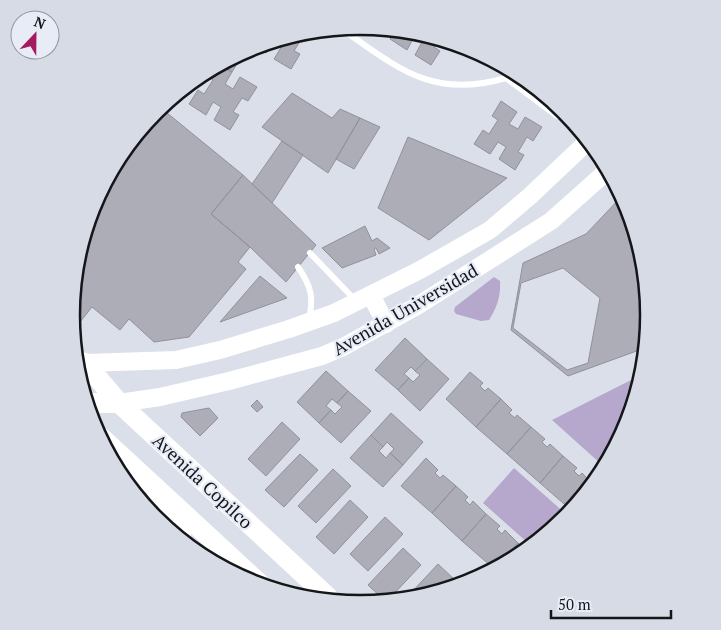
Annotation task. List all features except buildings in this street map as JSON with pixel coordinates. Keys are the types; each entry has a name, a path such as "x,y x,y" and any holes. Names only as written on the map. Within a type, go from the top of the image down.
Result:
{"main road":[{"name":"Avenida Universidad","path":"85,363 176,360 220,350 308,322 364,298 420,270 490,230 530,196 583,146"},
{"name":"Avenida Universidad","path":"94,403 119,403 160,397 322,356 386,324 551,221 603,175"},
{"path":"364,298 386,324"},
{"name":"Avenida Copilco","path":"85,366 119,403 324,593"},
{"name":"Avenida Copilco","path":"115,450 245,570"}],"lane":[{"path":"351,35 414,76 438,84 470,85 490,83 506,78 557,116"},
{"path":"310,253 364,298"},
{"path":"298,267 312,292 312,304 308,322"}],"shaded area":[{"path":"494,277 500,281 500,291 496,306 489,320 481,321 456,314 454,311 455,307"},
{"path":"633,379 626,405 612,439 599,462 552,420"},
{"path":"514,468 561,510 545,526 526,541 483,503"}]}
